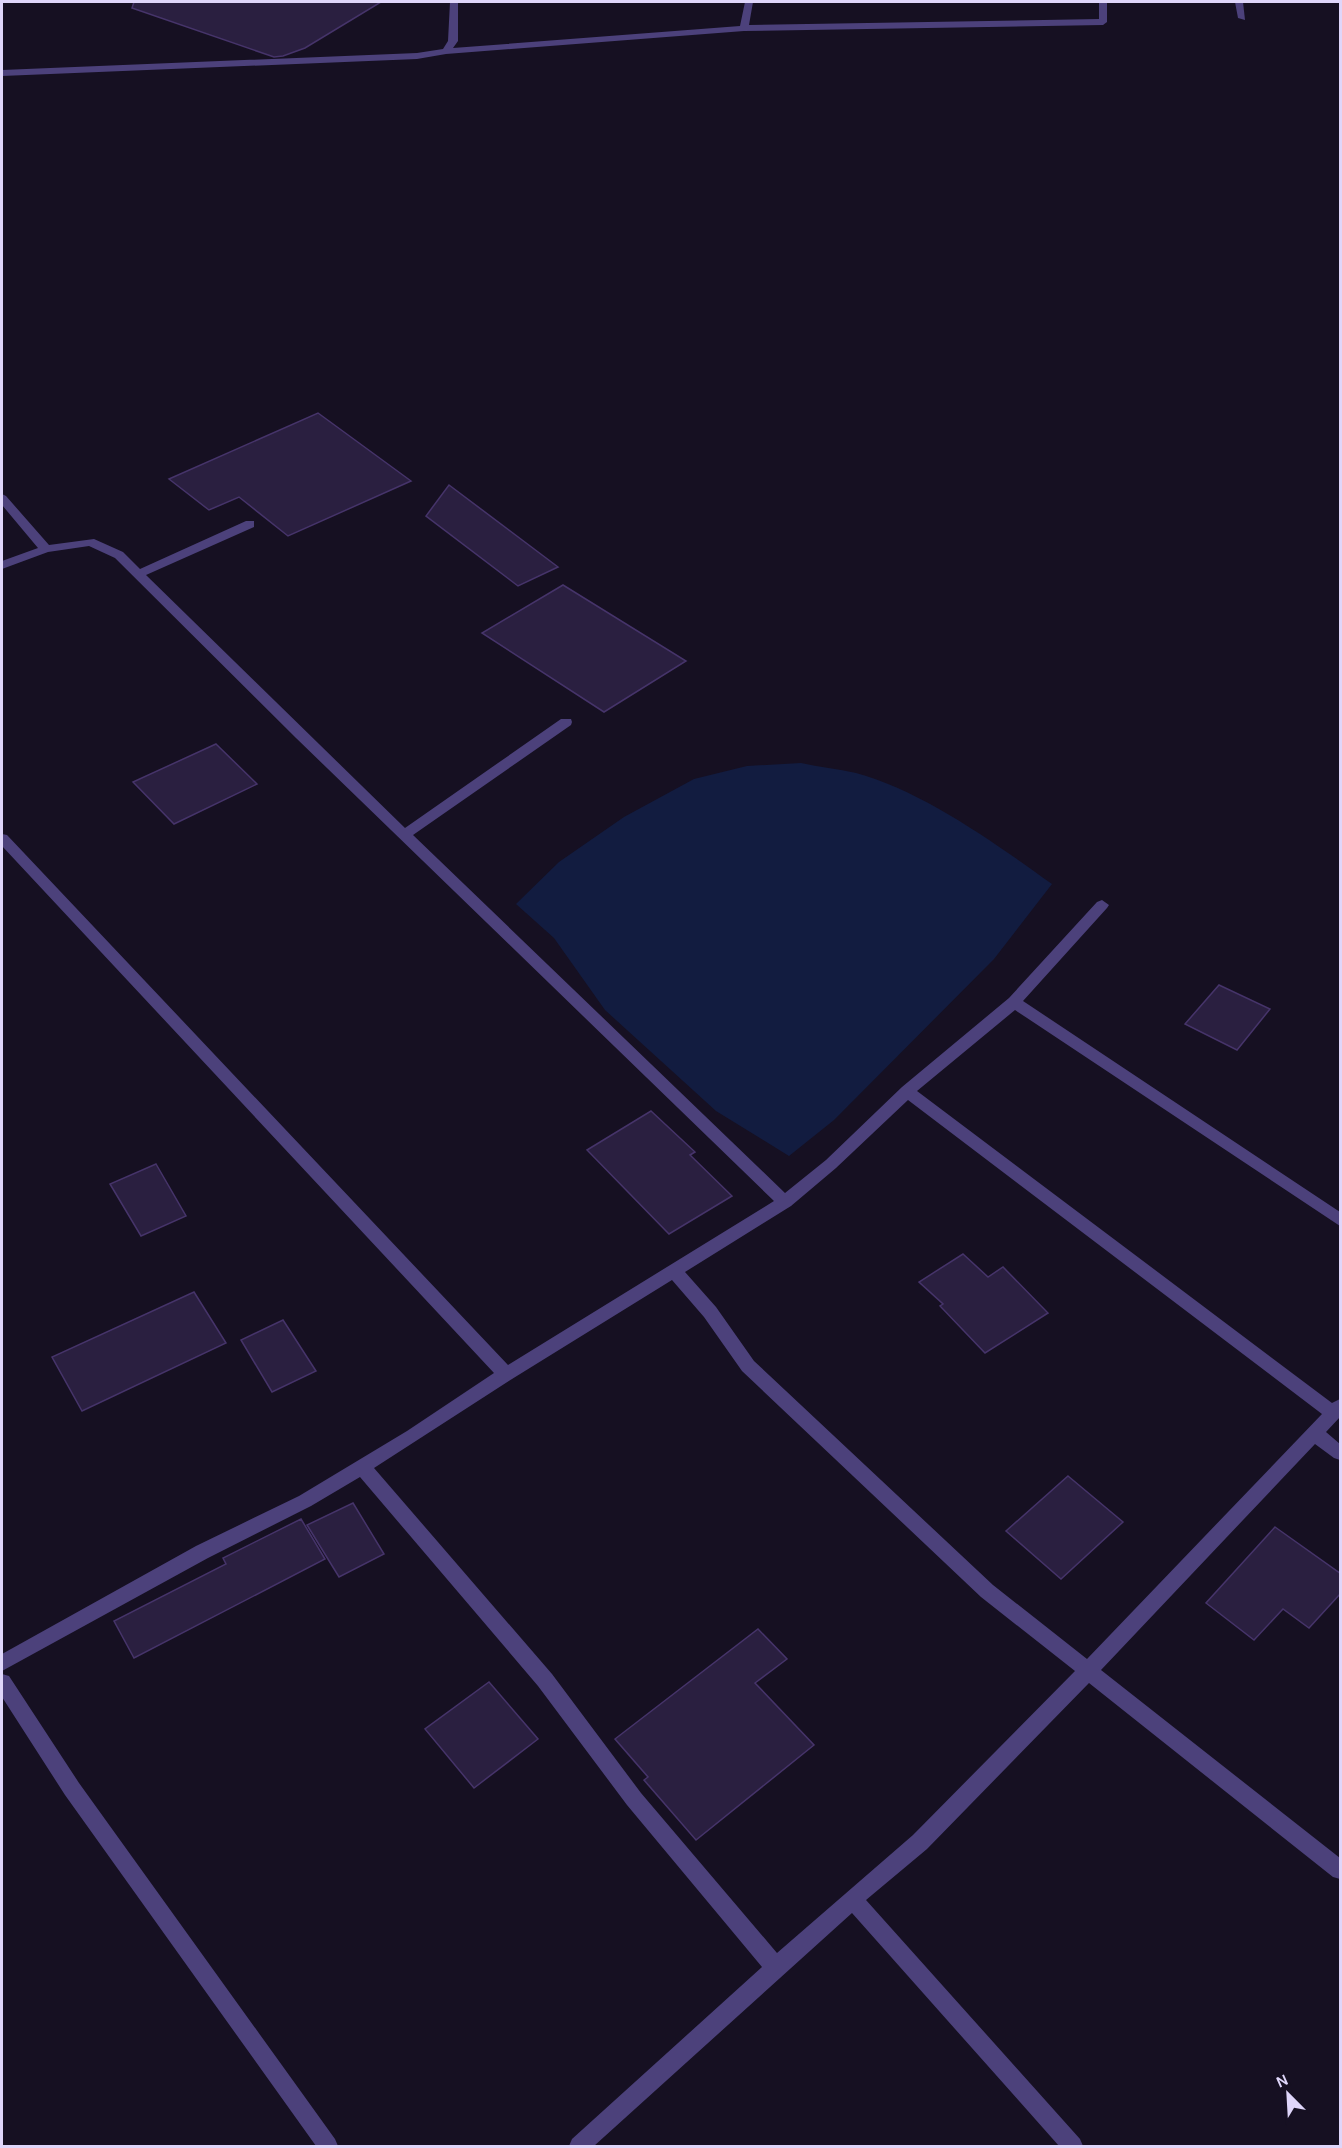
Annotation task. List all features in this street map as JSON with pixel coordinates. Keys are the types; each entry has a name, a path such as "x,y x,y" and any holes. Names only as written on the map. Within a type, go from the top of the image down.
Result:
{"street":[{"path":"446,51 453,41 454,2"},
{"path":"744,28 750,2"},
{"path":"2,73 417,56 446,51 744,28 1103,22 1103,2"},
{"path":"1239,2 1242,18"},
{"path":"2,498 45,549"},
{"path":"139,574 250,524"},
{"path":"2,565 45,549 90,542 119,555 785,1202"},
{"path":"404,834 566,722"},
{"path":"2,838 506,1374"},
{"path":"2,1663 202,1552 305,1501 413,1436 506,1374 785,1202 831,1164 907,1091 1014,1002 1102,905"},
{"path":"1014,1002 1341,1220"},
{"path":"579,2146 920,1842 1219,1535 1313,1432 1337,1410 907,1091"},
{"path":"674,1271 710,1312 748,1366 987,1591 1341,1870"},
{"path":"1313,1432 1341,1453"},
{"path":"362,1466 544,1680 634,1799 776,1968"},
{"path":"2,1682 72,1789 328,2146"},
{"path":"853,1900 1073,2146"}],"water":[{"path":"801,763 856,773 907,792 958,820 1052,884 994,959 834,1120 789,1156 716,1111 605,1010 554,938 516,904 559,862 624,817 694,779 747,766"}],"building":[{"path":"134,2 381,2 305,48 274,57 132,8"},
{"path":"318,413 411,481 288,536 239,497 209,510 169,479"},
{"path":"449,485 558,567 518,586 426,516"},
{"path":"563,585 686,661 604,712 482,633"},
{"path":"216,744 257,784 174,824 133,782"},
{"path":"1219,985 1270,1009 1237,1050 1185,1024"},
{"path":"651,1111 695,1152 690,1155 732,1196 669,1234 587,1150"},
{"path":"156,1164 186,1216 141,1236 110,1184"},
{"path":"963,1254 988,1277 1003,1267 1048,1313 985,1353 940,1306 943,1304 919,1282"},
{"path":"194,1292 226,1343 82,1411 52,1357"},
{"path":"283,1320 316,1371 272,1392 241,1340"},
{"path":"1068,1476 1123,1522 1061,1579 1006,1531"},
{"path":"353,1503 384,1554 339,1577 307,1525"},
{"path":"301,1519 325,1559 134,1658 114,1621 226,1564 223,1558"},
{"path":"1275,1527 1341,1574 1341,1593 1309,1628 1283,1609 1254,1640 1206,1603"},
{"path":"758,1629 787,1659 755,1683 814,1745 696,1840 644,1780 648,1777 615,1739"},
{"path":"489,1682 538,1739 474,1788 425,1729"}]}
